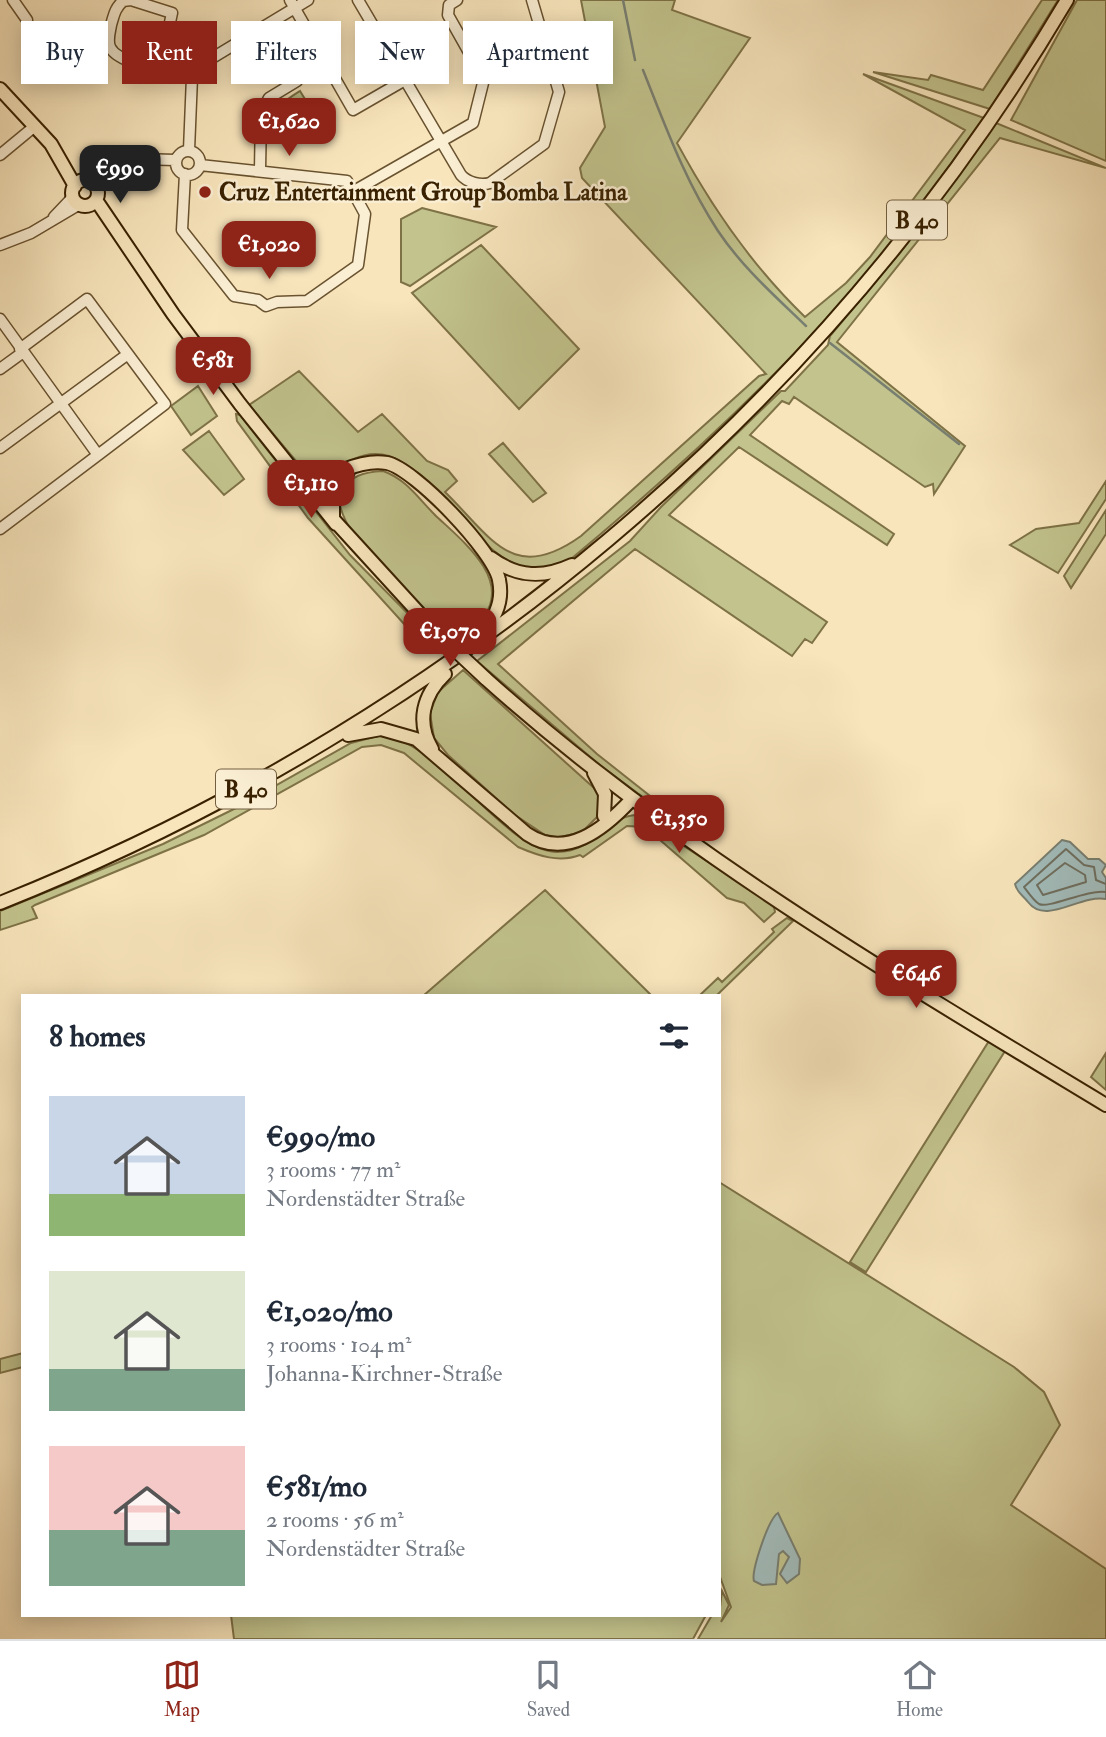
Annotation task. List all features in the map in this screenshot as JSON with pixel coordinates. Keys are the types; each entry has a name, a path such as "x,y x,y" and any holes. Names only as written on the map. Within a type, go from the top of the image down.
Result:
{"main road":[{"name":"B 40","path":"0,903 167,829 334,739 471,649 592,556 714,447 846,308 964,158 1067,0"},
{"path":"0,89 60,156 84,194 114,229 173,314 309,493 438,634 485,678 631,800 748,881 947,1011 1106,1105"},
{"path":"309,493 351,469 381,462 407,471 487,554 511,570 538,575 557,572 592,556"},
{"path":"309,493 325,493 351,469"},
{"path":"336,524 331,503 338,481"},
{"path":"455,660 485,630 499,606 499,578 487,554"},
{"path":"439,757 425,732 425,703 435,683 471,649"},
{"path":"334,739 370,730 394,731 416,739 539,841 567,844 596,830 631,800"},
{"path":"587,765 605,794 604,816"},
{"path":"596,830 616,803 631,800"}],"street":[{"path":"13,0 27,20"},
{"path":"131,0 172,13 160,69 126,61 114,53 108,38 115,11 123,1 131,0"},
{"path":"217,53 293,4 308,0"},
{"path":"358,0 370,21"},
{"path":"354,191 473,123 484,85 448,15 449,5 457,0"},
{"path":"407,84 465,180 483,185 490,183 546,141 559,92 532,0"},
{"path":"293,4 353,110 398,84"},
{"path":"189,150 192,84"},
{"path":"260,170 261,114 269,98 292,84"},
{"path":"0,155 35,126"},
{"path":"186,174 177,168 176,160 179,154 189,150"},
{"path":"186,174 196,171 200,165 198,157 189,150"},
{"path":"0,246 18,240 51,220 84,194 137,159 176,160"},
{"path":"186,174 182,230 228,292 258,300 266,306 277,302 307,301 358,265 365,214 347,181 337,177 200,165"},
{"path":"0,369 87,299 164,404 0,529"},
{"path":"0,319 97,455"},
{"path":"0,449 128,354"}],"green space":[{"path":"581,0 675,0 672,10 750,38 677,143 704,190 750,257 805,317 846,283 870,257 965,130 863,74 984,118 879,259 777,371 676,468 571,559 544,569 519,566 496,553 433,487 412,468 389,456 366,455 328,471 307,474 249,405 299,371 358,432 382,414 427,461 448,470 457,481 445,492 491,539 505,550 520,556 538,556 558,550 581,536 759,376 766,374 582,178 580,168 605,127 597,84 613,84 613,21 585,21"},
{"path":"1042,0 1058,0 990,109 873,72 928,80 931,75 983,90"},
{"path":"1077,0 1106,0 1106,161 1011,120"},
{"path":"300,91 327,135 272,133 275,112 287,99"},
{"path":"996,123 1106,168 1000,138 837,342 965,446 934,494 933,484 925,487 794,397 789,404 782,401 750,435 894,534 887,545 739,447 669,515 827,622 812,643 805,639 792,656 635,549 498,664 597,754 664,807 682,826 601,766 477,661 630,541 661,507 781,391 785,391 828,345 830,336 907,244"},
{"path":"422,208 496,227 410,286 401,282 401,219"},
{"path":"481,245 579,349 519,409 412,293"},
{"path":"198,386 217,416 191,435 171,406"},
{"path":"236,414 240,415 350,555 434,640 424,646 308,518 237,421"},
{"path":"209,431 244,479 224,495 183,450"},
{"path":"503,443 546,493 533,502 489,454"},
{"path":"383,471 411,490 469,547 487,574 492,588 491,602 481,620 456,641 384,572 351,530 341,510 339,492 348,482 369,472"},
{"path":"1106,481 1106,499 1058,573 1010,545 1036,529 1079,523"},
{"path":"1106,510 1106,534 1071,588 1064,576"},
{"path":"463,670 594,788 601,799 599,815 582,832 557,838 545,835 515,815 448,755 434,738 430,713 438,692"},
{"path":"382,735 405,742 427,756 493,816 515,834 536,846 556,852 569,851 590,841 617,821 636,815 768,901 775,912 764,922 744,903 727,898 645,827 627,826 583,857 549,857 518,847 404,753 381,745 362,747 204,835 35,905 32,907 37,918 0,930 0,911 163,844 236,808 351,743"},
{"path":"545,890 650,994 425,994"},
{"path":"787,918 793,921 718,994 701,994 718,978 722,982 774,932 772,929"},
{"path":"989,1041 1005,1051 866,1272 850,1262"},
{"path":"1106,1053 1106,1090 1091,1077"},
{"path":"721,1183 1014,1367 1044,1392 1060,1425 1011,1505 1106,1569 1106,1639 698,1639 711,1617 721,1617 722,1591 729,1605 721,1622 731,1607 721,1580"},
{"path":"21,1354 21,1368 0,1373 0,1359"},
{"path":"231,1617 705,1617 693,1639 234,1639"}],"water":[{"path":"1062,840 1070,842 1088,859 1099,859 1106,865 1102,872 1106,878 1106,899 1085,901 1054,910 1035,909 1015,884"},
{"path":"778,1513 800,1559 799,1574 787,1583 780,1574 789,1557 783,1551 779,1554 776,1584 762,1585 754,1581 755,1567 765,1535"}],"waterway":[{"path":"623,0 635,60"},
{"path":"643,70 686,173 718,231 748,269 806,326"},
{"path":"830,343 959,444"}],"place":[{"name":"Cruz Entertainment Group Bomba Latina","path":"205,192"}]}
